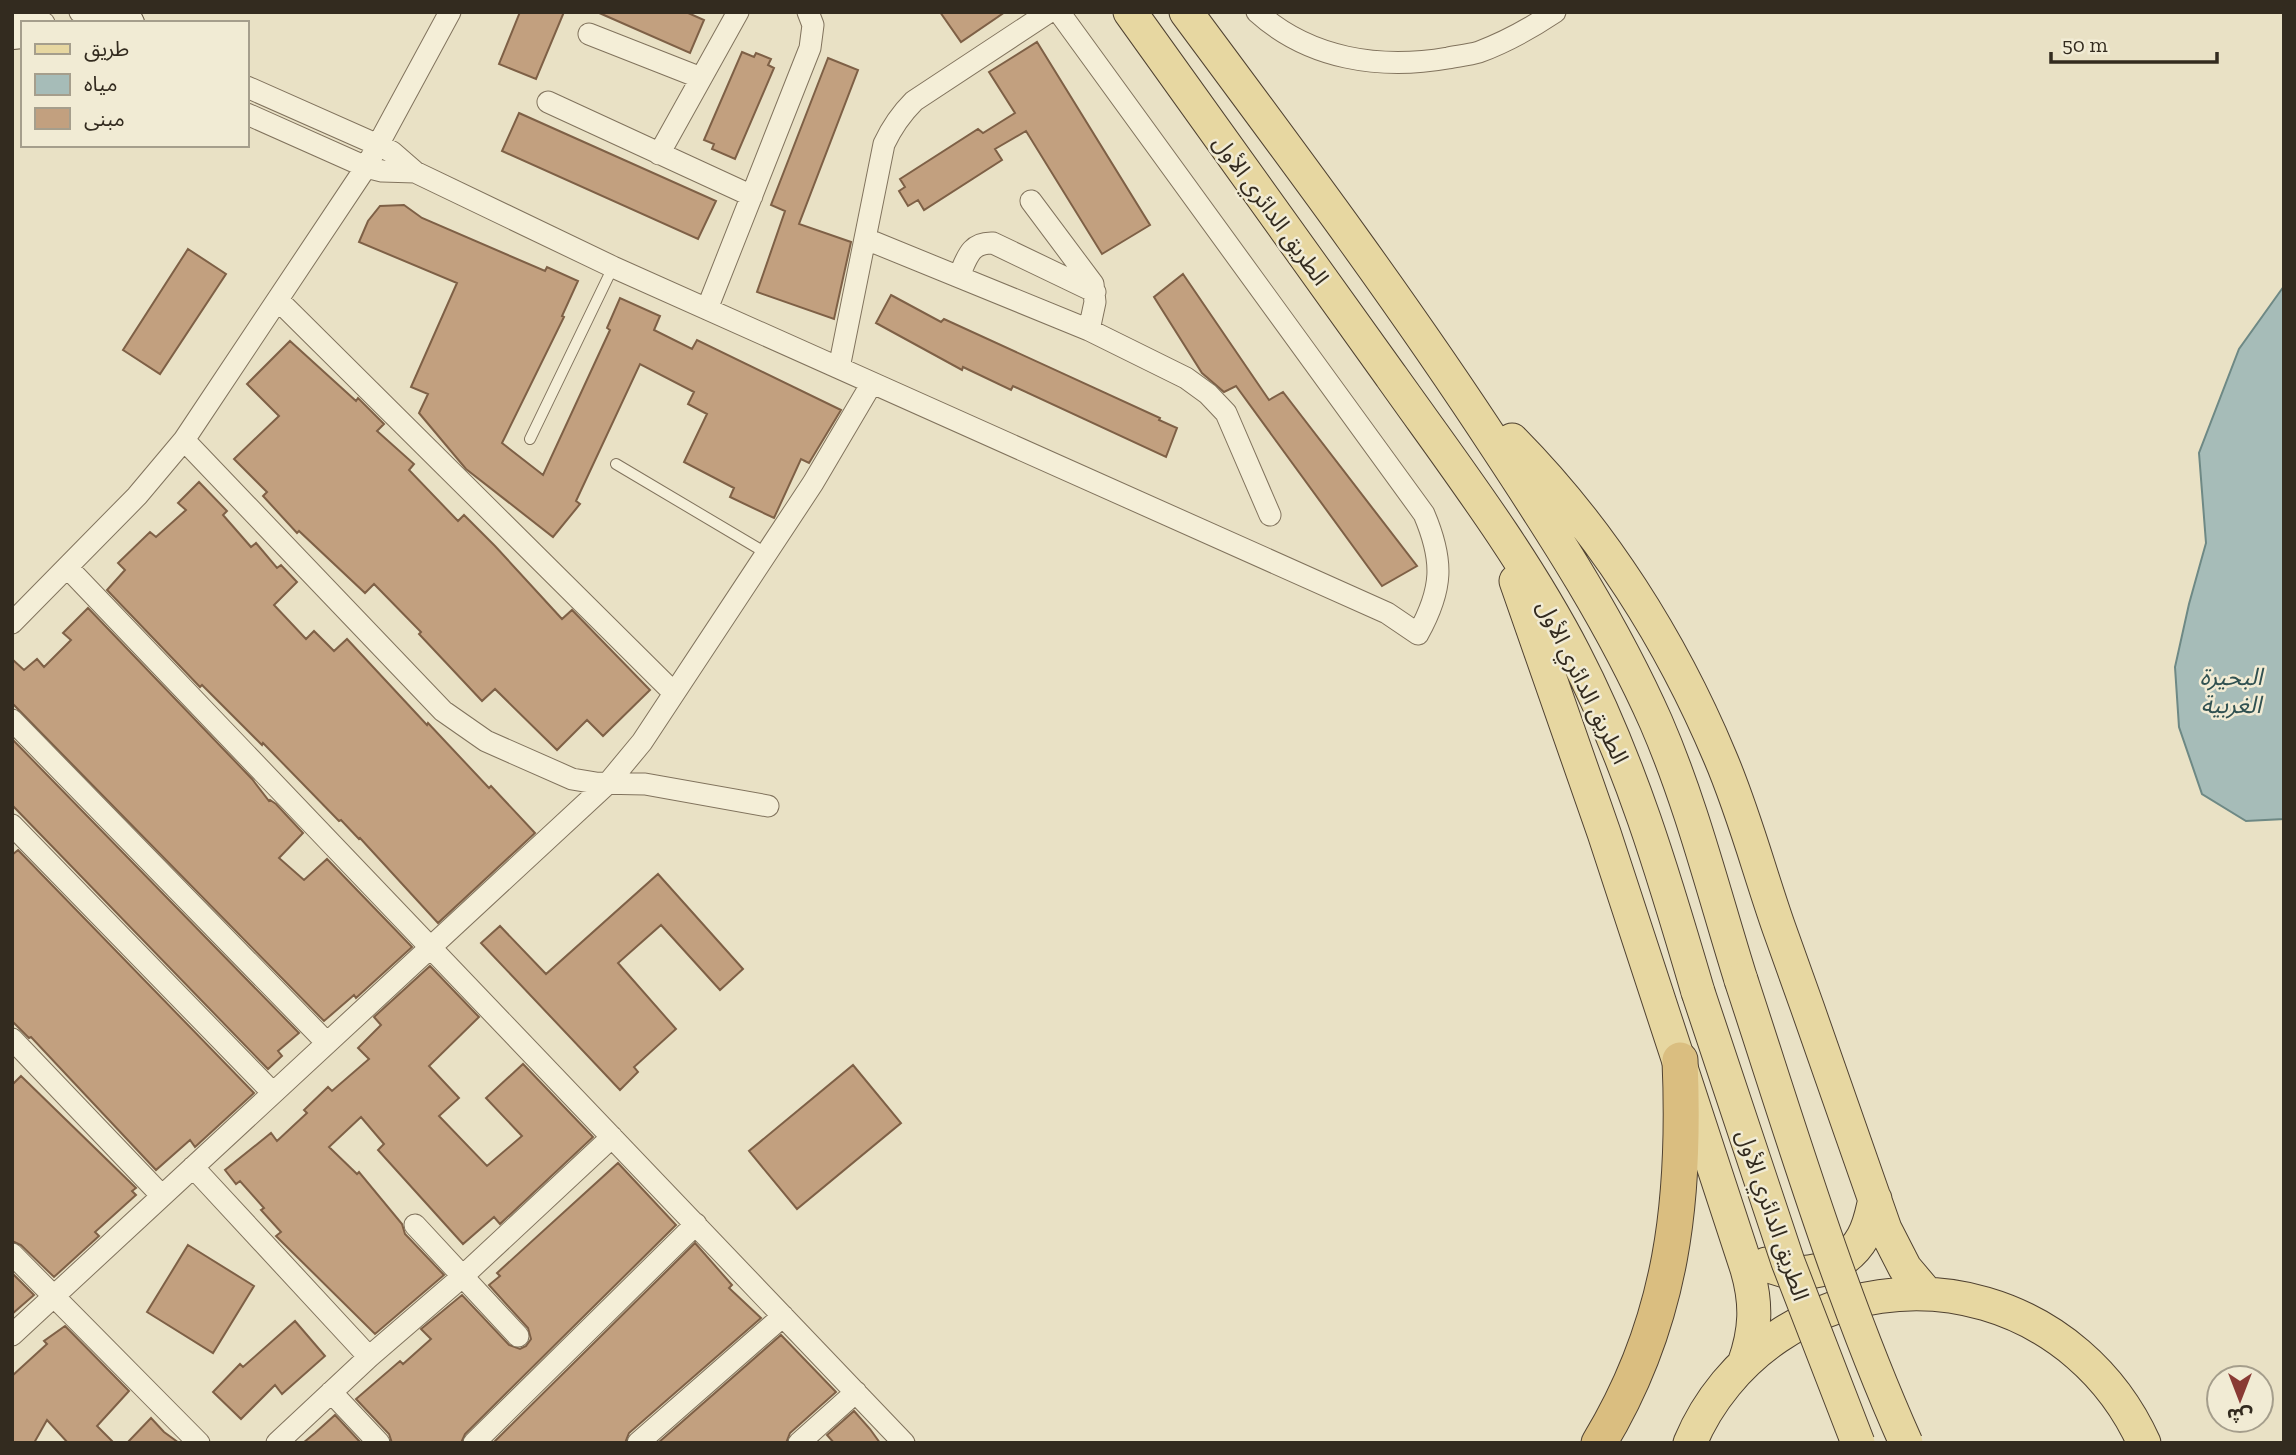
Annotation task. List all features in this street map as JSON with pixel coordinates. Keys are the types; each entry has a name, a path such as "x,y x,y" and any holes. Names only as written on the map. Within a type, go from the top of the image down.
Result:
{"highway":[{"path":"1599,1443 1641,1362 1664,1292 1679,1193 1680,1060"}],"main road":[{"name":"الطريق الدائري الأول","path":"1130,12 1496,523 1553,613 1603,715 1657,853 1698,992 1788,1262 1858,1443"},
{"name":"الطريق الدائري الأول","path":"1186,12 1349,231 1459,388 1555,533 1637,681 1673,765 1842,1285 1906,1443"},
{"path":"1459,388 1524,452 1581,519 1644,609 1677,667 1721,759 1741,812 1875,1199 1897,1254 1927,1294"},
{"path":"1496,523 1577,753 1740,1247 1755,1308 1752,1336 1744,1364"},
{"path":"1740,1247 1783,1271 1810,1273 1823,1270 1835,1265 1856,1248 1869,1224 1875,1199"},
{"path":"1690,1443 1708,1408 1725,1385 1744,1364 1790,1329 1833,1308 1870,1298 1927,1294 1956,1297 2003,1309 2062,1340 2105,1379 2122,1401 2144,1443"}],"street":[{"path":"21,12 40,21"},
{"path":"80,12 99,21"},
{"path":"12,623 137,496 184,440 366,167 450,12"},
{"path":"659,154 738,12"},
{"path":"707,309 810,48 813,26 808,12"},
{"path":"839,368 884,144 900,115 914,101 1049,12"},
{"path":"248,87 378,145 392,152 415,172 613,267 1387,613 1418,634 1432,609 1438,585 1438,561 1433,536 1424,514 1059,12"},
{"path":"1257,12 1272,26 1316,50 1364,62 1422,62 1477,52 1530,29 1555,12"},
{"path":"589,34 701,78"},
{"path":"548,102 752,196"},
{"path":"248,114 366,167 391,172 415,172"},
{"path":"1031,201 1088,275 1095,292 1089,330"},
{"path":"866,239 1089,330 1186,378 1209,394 1226,413 1270,515"},
{"path":"959,276 970,251 976,246 993,243 1095,292"},
{"path":"278,300 674,693"},
{"path":"12,1335 608,783 642,742 813,483 872,383"},
{"path":"184,440 453,719 486,741 560,775 584,782 645,784 768,806"},
{"path":"67,567 904,1443"},
{"path":"12,720 327,1043"},
{"path":"12,825 273,1093"},
{"path":"12,1039 162,1196"},
{"path":"277,1443 369,1357 463,1276 612,1137"},
{"path":"193,1167 369,1357"},
{"path":"474,1443 696,1224"},
{"path":"415,1225 518,1336"},
{"path":"12,1254 199,1443"},
{"path":"638,1443 783,1316"},
{"path":"331,1392 379,1443"},
{"path":"799,1443 856,1392"}],"lane":[{"path":"530,439 613,267"},
{"path":"615,464 766,553"}],"water":[{"name":"البحيرة الغربية","path":"2284,286 2284,819 2246,821 2202,794 2179,727 2175,667 2206,543 2199,453 2239,349"}],"building":[{"path":"520,12 564,12 536,79 499,64"},
{"path":"597,12 686,12 704,20 690,53"},
{"path":"940,12 1005,12 961,42"},
{"path":"1037,42 1150,225 1102,254 1026,131 995,149 1002,160 924,210 918,200 908,206 899,191 905,187 900,179 978,129 983,133 1015,113 989,72"},
{"path":"742,52 754,57 756,53 771,59 768,65 774,68 735,159 712,149 714,144 704,140"},
{"path":"828,58 858,70 799,224 851,242 834,319 757,292 785,211 771,205"},
{"path":"519,113 716,201 698,239 502,151"},
{"path":"404,205 422,218 545,271 547,267 578,281 562,316 564,317 502,443 543,475 610,330 607,328 620,298 660,316 654,330 692,349 697,340 841,410 809,463 801,459 774,518 730,497 734,488 684,462 707,414 688,404 694,392 640,364 576,501 580,504 553,537 466,469 419,413 428,394 411,387 457,283 359,242 368,221 380,206"},
{"path":"188,249 226,274 160,374 123,350"},
{"path":"1183,274 1269,400 1283,392 1417,566 1382,586 1236,386 1224,392 1202,373 1154,297"},
{"path":"891,295 941,322 944,319 1177,428 1166,457 1013,386 1011,390 963,367 962,370 876,323"},
{"path":"290,341 356,401 358,398 384,424 377,431 414,464 409,470 458,521 464,515 562,619 572,610 650,690 603,736 587,720 557,750 495,689 482,701 374,584 365,593 299,531 297,533 263,496 267,492 234,459 279,416 247,384"},
{"path":"199,482 227,511 223,515 251,547 256,543 277,568 281,565 297,582 274,605 306,639 314,631 334,651 347,639 427,725 428,723 535,833 438,923 360,838 339,821 202,685 200,687 107,590 125,570 118,563 150,532 156,537 186,510 178,503"},
{"path":"88,608 252,779 269,801 276,804 303,833 279,858 304,880 327,859 412,947 356,998 354,995 324,1021 12,703 12,659 24,670 37,659 44,667 71,640 63,633"},
{"path":"12,739 299,1033 278,1051 282,1056 268,1069 12,805"},
{"path":"18,850 254,1093 195,1147 190,1140 156,1170 31,1037 12,1021 12,855"},
{"path":"658,874 743,969 720,990 661,925 618,963 676,1029 634,1067 638,1072 620,1090 481,943 500,926 546,974"},
{"path":"430,966 479,1017 429,1066 459,1098 439,1116 487,1166 522,1136 486,1098 523,1064 593,1137 500,1224 494,1217 463,1244 378,1150 384,1144 361,1117 329,1147 357,1174 359,1172 402,1224 405,1234 444,1275 375,1334 276,1236 281,1232 261,1210 264,1208 240,1181 236,1184 225,1170 271,1133 277,1141 307,1113 304,1110 328,1087 332,1091 369,1059 358,1048 381,1025 374,1017"},
{"path":"853,1065 901,1123 797,1209 749,1151"},
{"path":"21,1076 136,1188 132,1191 136,1195 95,1232 99,1236 54,1277 21,1245 12,1241 12,1085"},
{"path":"618,1163 676,1225 465,1434 461,1443 392,1443 389,1434 356,1399 400,1361 403,1364 431,1339 421,1329 462,1295 509,1345 520,1349 526,1346 531,1339 528,1328 489,1285 500,1276 497,1273"},
{"path":"695,1243 732,1285 729,1288 761,1318 629,1433 625,1443 493,1443"},
{"path":"188,1245 254,1286 213,1353 147,1312"},
{"path":"12,1273 34,1295 12,1314"},
{"path":"295,1321 325,1356 282,1394 275,1385 241,1419 213,1392 240,1364 243,1367"},
{"path":"65,1326 129,1391 97,1426 114,1443 68,1443 47,1420 34,1443 12,1443 12,1376 47,1344 44,1341"},
{"path":"781,1335 836,1392 790,1433 786,1443 658,1443"},
{"path":"854,1411 880,1443 834,1443 827,1435"},
{"path":"335,1415 361,1443 303,1443 315,1433"},
{"path":"151,1418 164,1432 179,1443 127,1443"}]}
